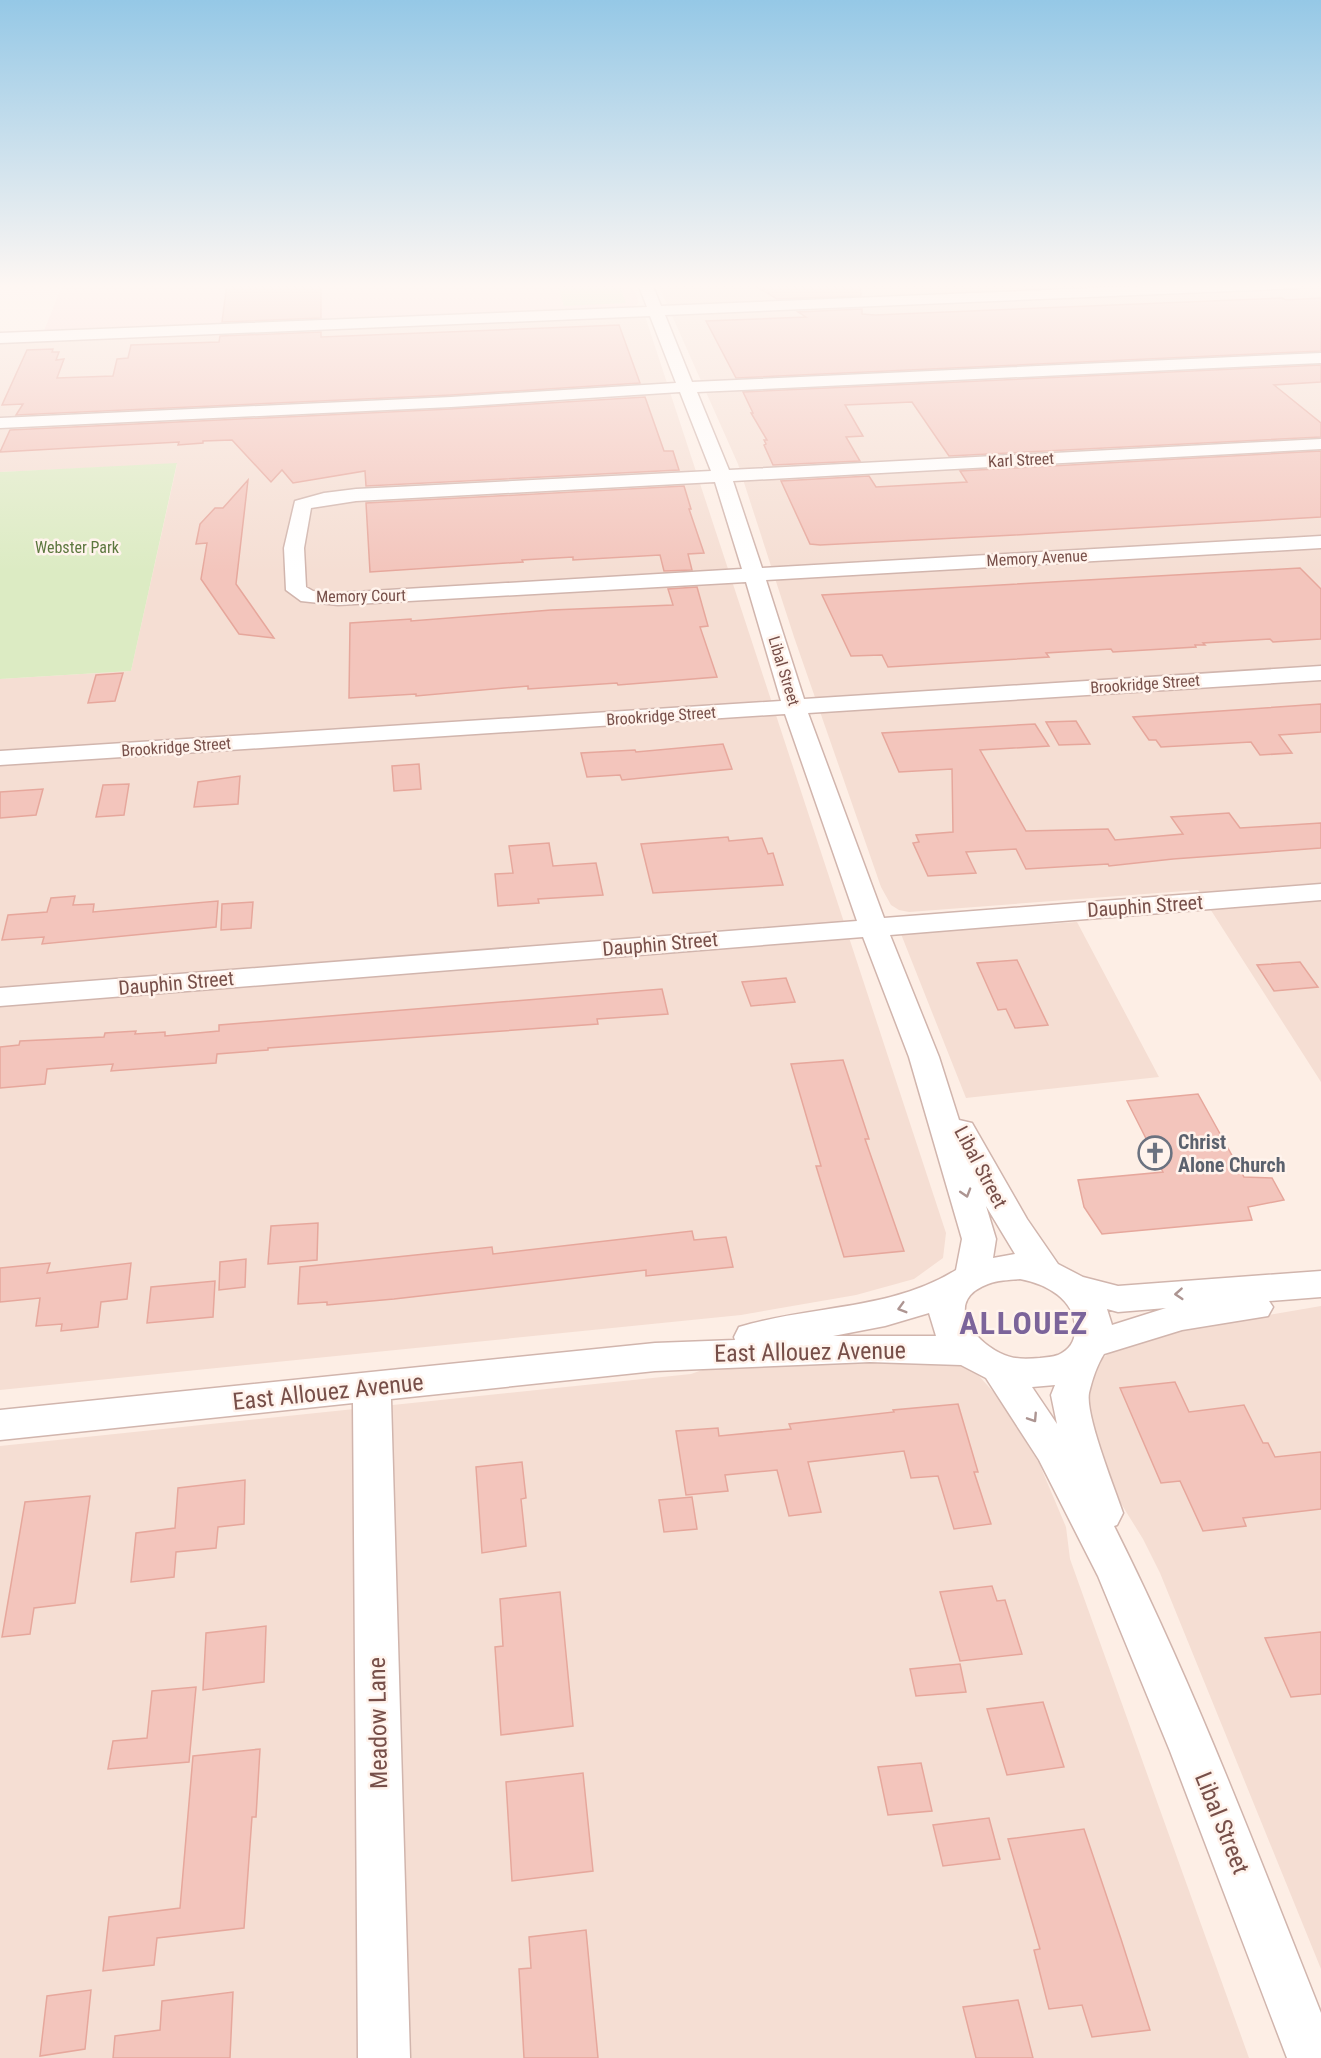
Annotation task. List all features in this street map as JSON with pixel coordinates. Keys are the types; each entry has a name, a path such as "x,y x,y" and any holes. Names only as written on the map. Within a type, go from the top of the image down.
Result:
{"street":[{"name":"Libal Street","path":"684,380 722,476 795,707 873,927 924,1057 979,1239 964,1279"},
{"path":"0,423 451,402 839,380"},
{"name":"Karl Street","path":"722,476 1321,444"},
{"name":"Memory Court","path":"722,476 324,499 302,505 294,549 296,590 308,597 338,598 753,574"},
{"name":"Memory Avenue","path":"753,574 1321,542"},
{"name":"Brookridge Street","path":"0,758 1321,673"},
{"name":"Dauphin Street","path":"0,997 1321,892"},
{"name":"Libal Street","path":"924,1057 1013,1226 1059,1280"},
{"path":"1321,1284 1118,1299 1020,1266 995,1267 964,1279 947,1301 946,1318 952,1335 966,1351 981,1362 1000,1370 1023,1374 1045,1374 1066,1368 1087,1351 1182,1317 1321,1299"},
{"name":"East Allouez Avenue","path":"655,1357 885,1313 925,1302 964,1279"},
{"path":"1059,1280 1086,1300 1093,1314 1095,1330 1087,1351"},
{"name":"East Allouez Avenue","path":"0,1425 655,1357 870,1348 966,1351"},
{"name":"Libal Street","path":"1087,1351 1070,1395 1077,1432 1127,1590 1227,1831 1313,2058"},
{"name":"Libal Street","path":"1000,1370 1050,1443 1127,1590"},
{"name":"Meadow Lane","path":"372,1388 384,2058"}],"shaded area":[{"path":"0,380 666,380 946,1233 943,1258 914,1279 856,1295 741,1315 0,1390 0,679 131,671 177,464 0,472"},
{"path":"701,380 1321,380 1321,1082 1198,890 909,912 891,905 881,887 794,637 738,464"},
{"path":"1077,922 1159,1077 966,1098 901,934"},
{"path":"1321,1306 1321,1969 1160,1573 1143,1539 1117,1497 1095,1452 1086,1400 1095,1365 1109,1353 1127,1344 1188,1329"},
{"path":"882,1353 956,1362 979,1376 997,1396 1039,1463 1066,1527 1070,1559 1249,2058 0,2058 0,1446 691,1374 711,1367"}],"green space":[{"name":"Webster Park","path":"177,463 131,671 0,679 0,472"}],"building":[{"path":"13,380 639,380 640,383 451,395 16,415 23,404 2,405"},
{"path":"999,380 1321,380 1321,382 1274,385 1321,423 1321,437 949,456 912,402 845,405 863,436 846,437 860,461 773,465 764,445 766,444 764,440 767,440 751,413 753,413 743,392"},
{"path":"645,397 664,451 673,451 679,470 366,486 365,471 293,483 282,470 271,482 232,440 178,445 179,442 0,452 10,430 451,409"},
{"path":"1321,451 1321,517 1015,535 810,544 781,481 869,476 876,487 967,482 960,471"},
{"path":"248,480 236,584 274,638 239,634 201,579 207,543 196,544 200,524 215,508 223,508"},
{"path":"684,486 704,553 688,554 692,570 664,571 660,555 573,560 573,557 370,572 366,503"},
{"path":"1300,568 1321,589 1321,639 1273,642 1270,639 1203,643 1205,645 1195,645 1196,647 1046,653 1049,657 888,667 882,655 851,656 822,595"},
{"path":"697,587 708,626 700,627 717,677 618,685 617,683 528,689 528,686 416,696 416,694 349,698 350,623 673,605 668,589"},
{"path":"123,673 115,701 88,703 96,675"},
{"path":"1321,704 1321,732 1279,735 1292,753 1260,755 1251,742 1161,747 1156,740 1149,740 1133,717"},
{"path":"1076,721 1090,744 1059,745 1046,722"},
{"path":"1035,724 1049,746 980,750 1026,831 1108,829 1115,840 1183,834 1171,817 1229,813 1240,828 1321,823 1321,848 1109,866 1108,864 1026,869 1016,849 966,852 976,873 928,876 913,843 919,842 916,835 953,832 952,769 899,772 882,733"},
{"path":"723,744 732,769 622,780 620,775 587,777 581,753 635,750 636,752"},
{"path":"419,764 421,789 394,791 392,766"},
{"path":"240,776 238,804 194,807 198,782"},
{"path":"129,784 124,815 96,817 103,785"},
{"path":"43,789 36,815 0,818 0,792"},
{"path":"728,837 729,841 762,838 768,854 773,853 783,885 653,893 641,844"},
{"path":"549,843 553,866 596,863 603,895 538,899 539,903 498,906 495,874 513,873 509,846"},
{"path":"75,896 73,905 94,904 93,912 218,901 216,927 42,944 44,937 2,940 8,915 47,912 51,898"},
{"path":"253,902 251,928 221,930 222,904"},
{"path":"1017,960 1048,1025 1015,1028 1006,1009 998,1010 977,963"},
{"path":"1300,962 1318,987 1274,991 1257,965"},
{"path":"786,978 795,1002 751,1006 742,982"},
{"path":"662,989 668,1014 597,1019 598,1024 268,1048 268,1050 217,1054 216,1063 111,1071 113,1064 47,1069 45,1084 0,1088 0,1047 19,1045 20,1041 104,1037 105,1033 136,1031 135,1034 165,1032 165,1036 219,1031 219,1025"},
{"path":"843,1060 869,1139 865,1139 904,1251 844,1257 816,1166 821,1166 791,1064"},
{"name":"Christ Alone Church","path":"1198,1094 1244,1177 1272,1178 1284,1200 1248,1207 1252,1220 1102,1234 1084,1207 1078,1180 1163,1172 1127,1101"},
{"path":"318,1223 317,1260 268,1264 271,1226"},
{"path":"692,1231 694,1240 726,1237 733,1267 646,1276 646,1270 394,1299 327,1305 327,1302 298,1304 300,1267 492,1247 493,1254"},
{"path":"246,1259 245,1287 219,1290 220,1262"},
{"path":"50,1263 47,1273 131,1263 127,1299 101,1302 98,1327 61,1331 62,1324 36,1326 40,1298 0,1302 0,1268"},
{"path":"215,1281 213,1317 147,1323 151,1287"},
{"path":"1175,1382 1189,1412 1244,1405 1263,1443 1268,1443 1275,1457 1321,1452 1321,1509 1243,1518 1246,1526 1203,1531 1180,1481 1161,1483 1120,1388"},
{"path":"958,1404 978,1472 974,1472 991,1524 954,1529 938,1476 911,1478 904,1451 808,1462 821,1512 789,1516 777,1470 725,1475 728,1491 686,1495 676,1431 718,1428 719,1436 791,1429 789,1424 894,1412 893,1410"},
{"path":"522,1462 526,1498 521,1499 526,1546 482,1553 476,1467"},
{"path":"245,1480 244,1524 218,1527 216,1548 176,1552 174,1577 131,1582 136,1533 175,1528 178,1488"},
{"path":"90,1496 75,1603 34,1608 30,1634 2,1637 25,1502"},
{"path":"692,1497 697,1529 664,1532 659,1500"},
{"path":"992,1586 997,1601 1005,1600 1022,1654 960,1661 940,1592"},
{"path":"560,1592 573,1726 501,1735 495,1647 503,1646 500,1599"},
{"path":"266,1626 264,1682 203,1690 206,1633"},
{"path":"1321,1632 1321,1694 1291,1697 1265,1638"},
{"path":"960,1664 966,1692 916,1696 910,1669"},
{"path":"196,1687 189,1762 108,1769 113,1741 147,1738 152,1691"},
{"path":"1043,1702 1064,1767 1007,1775 987,1709"},
{"path":"260,1749 256,1817 252,1817 244,1928 157,1938 154,1965 103,1971 109,1917 180,1908 193,1756"},
{"path":"921,1763 932,1811 888,1815 878,1767"},
{"path":"583,1773 593,1871 512,1881 506,1782"},
{"path":"989,1818 1000,1859 943,1866 933,1825"},
{"path":"1084,1829 1150,2030 1092,2037 1082,2005 1049,2009 1034,1950 1040,1949 1008,1839"},
{"path":"586,1930 598,2058 524,2058 519,1969 531,1968 529,1937"},
{"path":"91,1990 85,2049 40,2056 47,1996"},
{"path":"233,1992 230,2058 113,2058 115,2036 160,2030 162,2001"},
{"path":"1018,2000 1033,2058 976,2058 963,2007"}],"place":[{"name":"Christ Alone Church","path":"1155,1153"}],"district":[{"name":"ALLOUEZ","path":"1024,1323"}]}
